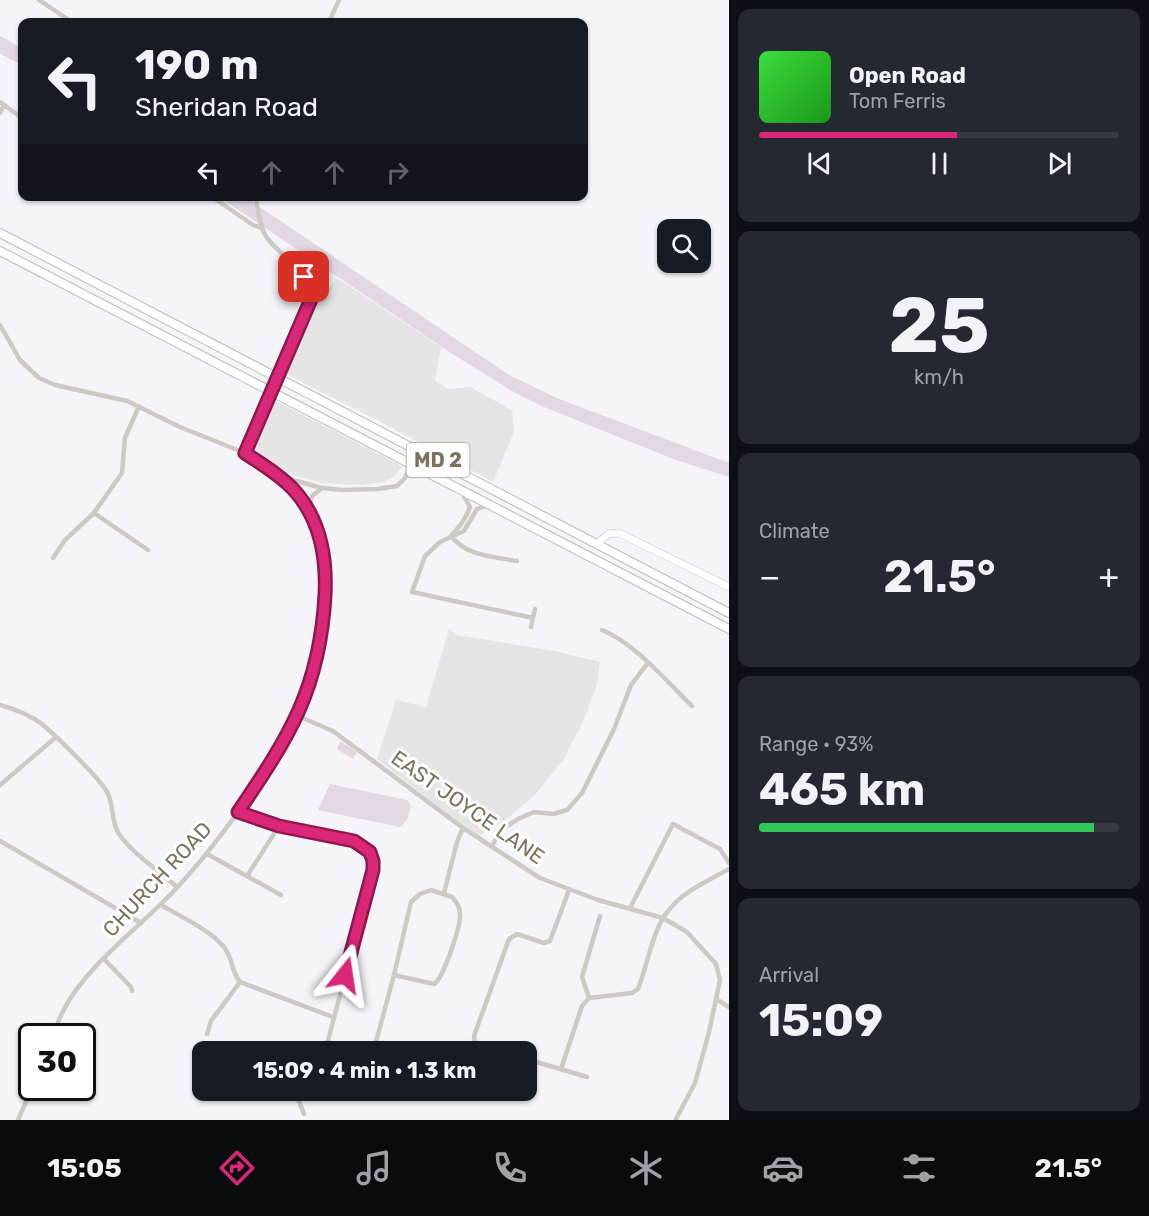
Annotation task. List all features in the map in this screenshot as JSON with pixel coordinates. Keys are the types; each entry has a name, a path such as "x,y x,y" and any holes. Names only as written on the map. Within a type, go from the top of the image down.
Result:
{"highway":[{"name":"MD 2","path":"0,233 729,613"},
{"name":"MD 2","path":"0,251 729,629"},
{"path":"577,550 589,551 597,544"}],"street":[{"path":"39,0 66,18"},
{"path":"331,18 339,0"},
{"path":"0,113 2,104 18,115"},
{"path":"218,201 253,225 262,228"},
{"path":"245,453 312,297 304,277 289,258 267,238 262,228 256,201"},
{"path":"0,325 20,360 39,378 55,385 127,400 180,427 245,453 279,476 322,488 342,490 391,488 405,478 411,465"},
{"path":"53,558 65,540 94,513 122,473 125,438 139,406"},
{"name":"CHURCH ROAD","path":"58,1023 63,1010 86,978 161,905 207,854 268,768 298,716 310,685 320,647 326,581 318,528 292,488 279,476"},
{"path":"308,510 312,495 322,488"},
{"path":"451,536 461,526 470,507 461,492"},
{"path":"488,506 477,509 462,533 440,542 425,556 412,592 533,618"},
{"path":"94,513 148,550"},
{"path":"597,544 609,534 619,533 729,587"},
{"path":"451,536 458,545 469,552 517,561"},
{"path":"531,627 536,609"},
{"path":"602,630 615,635 692,706"},
{"path":"492,846 501,830 518,819 534,812 553,814 567,810 582,793 614,729 630,685 647,664"},
{"path":"0,705 41,723 103,785 109,795 114,823 120,834 129,846 177,887"},
{"name":"EAST JOYCE LANE","path":"298,716 333,731 464,828 540,878 569,890 663,918 687,932 716,964 720,980 710,1032 695,1083 676,1119"},
{"path":"0,784 55,738"},
{"path":"238,812 279,826 354,841 370,852 373,870 328,1041"},
{"path":"630,908 673,825 720,849 729,863"},
{"path":"247,876 279,826"},
{"path":"444,893 457,842 464,828"},
{"path":"0,842 141,922"},
{"path":"207,854 281,896"},
{"path":"561,1069 582,1006 589,998 632,993 638,989 667,911 688,892 729,869"},
{"path":"475,1041 474,1036 509,939 517,934 544,943 550,941 569,890"},
{"path":"376,1041 411,902 416,896 428,891 453,897 460,916 439,980 431,984 394,975"},
{"path":"161,905 212,936 224,948 232,971 240,982 333,1017"},
{"path":"589,998 582,977 600,916"},
{"path":"104,959 131,987 132,991"},
{"path":"207,1034 211,1021 240,982"},
{"path":"716,999 729,1007"},
{"path":"537,1062 587,1077"},
{"path":"18,1120 26,1101"},
{"path":"299,1101 304,1114"}],"shaded area":[{"path":"0,36 18,46 18,63 0,54"},
{"path":"225,201 251,201 509,375 559,399 729,463 729,477 676,460 544,407 512,391 451,353"},
{"path":"337,278 441,347 435,381 449,389 470,387 512,410 514,432 493,482 284,373 316,301"},
{"path":"276,401 402,466 396,475 385,482 362,485 321,483 293,475 249,451"},
{"path":"449,629 457,635 555,651 600,662 598,680 592,699 563,760 535,795 506,820 477,837 377,759 396,700 426,707"},
{"path":"340,741 357,752 353,759 337,749"},
{"path":"330,784 407,800 411,806 407,820 400,827 318,810"}],"route":[{"path":"304,277 309,284 312,297 300,320 245,453 292,488 302,500 318,528 326,573 320,647 316,667 298,716 268,768 238,812 279,826 354,841 370,852 373,870 345,975"}]}
